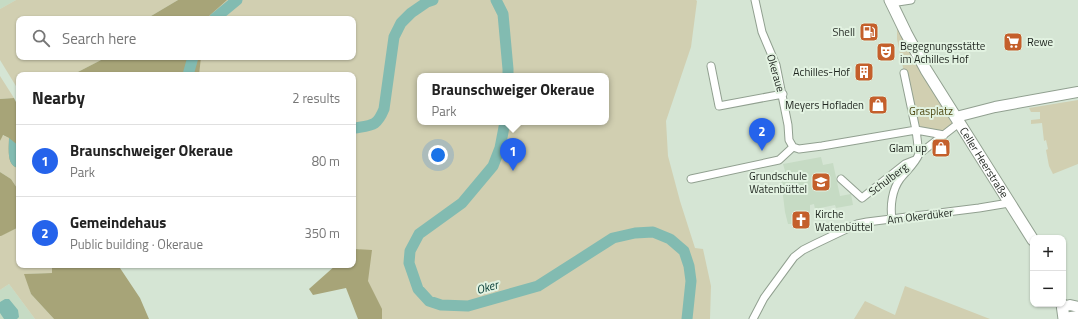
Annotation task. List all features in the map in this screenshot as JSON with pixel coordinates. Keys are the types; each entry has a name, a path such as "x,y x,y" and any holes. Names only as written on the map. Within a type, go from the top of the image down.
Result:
{"main road":[{"name":"Celler Heerstraße","path":"890,1 923,66 1030,235"},
{"path":"957,120 991,108 1078,92"},
{"path":"1063,312 1070,305 1078,307"},
{"path":"1063,312 1078,316"}],"street":[{"name":"Okeraue","path":"755,0 762,32 776,65 783,94 789,140 793,146"},
{"path":"890,1 911,0"},
{"path":"711,66 719,106 783,94"},
{"path":"904,72 916,130 918,157"},
{"path":"918,157 944,135 957,120"},
{"path":"691,179 779,160 793,146 799,149 916,130 944,135"},
{"name":"Schulberg","path":"841,179 862,198 906,164 918,157"},
{"name":"Schulberg","path":"892,219 891,209 895,189 899,180 918,157"},
{"name":"Am Okerdüker","path":"753,319 764,298 794,257 803,250 857,224 1009,203"}],"shaded area":[{"path":"0,0 16,0 0,9"},
{"path":"178,0 227,0 209,16 151,16"},
{"path":"101,60 201,60 199,72 78,72"},
{"path":"14,98 16,102 16,167 10,161 9,138 3,135 0,141 0,99"},
{"name":"Grundschule Watenbüttel","path":"821,157 823,165 833,163 840,196 851,194 853,205 836,208 835,205 815,209 814,204 810,205 810,216 793,214 792,224 788,224 781,179 787,178 783,164"},
{"path":"0,172 11,179 16,186 16,228 0,236"},
{"path":"356,249 372,250 368,281 382,309 382,319 358,319 346,288 313,295 309,289 333,268 356,268"},
{"path":"52,268 120,268 140,298 149,319 54,319 31,294 24,274 52,273"},
{"path":"9,284 35,319 0,319 0,290"}],"green space":[{"path":"16,0 178,0 151,16 16,16 16,60 101,60 78,72 16,72 16,86 0,60 0,9"},
{"path":"211,0 696,0 691,47 666,121 668,156 680,201 695,248 703,249 711,286 710,319 364,319 360,249 356,249 356,72 167,72 169,60 356,60 356,16 198,16"},
{"name":"Grasplatz","path":"897,15 959,123 944,135 916,130 897,39"},
{"path":"0,76 14,98 0,99"},
{"path":"1078,100 1078,164 1053,174 1049,166 1046,150 1048,149 1046,140 1044,141 1042,123 1031,124 1031,120 1040,119 1040,112 1031,112 1029,108"},
{"path":"2,135 16,144 16,186 11,179 0,172 0,141"},
{"path":"16,228 16,268 52,268 53,273 25,274 31,294 54,319 35,319 9,284 0,290 0,236"},
{"path":"905,286 990,319 854,319 865,301 895,315"}],"water":[{"path":"9,138 16,144 16,167 10,161"},
{"path":"5,299 9,299 18,310 19,317 17,319 4,319 0,313 0,302"}],"waterway":[{"name":"Oker","path":"218,16 237,0"},
{"name":"Oker","path":"356,128 374,124 379,119 384,109 394,37 401,23 411,13 427,2 433,0"},
{"name":"Oker","path":"496,0 503,14 508,73"},
{"name":"Oker","path":"189,72 192,60"},
{"name":"Oker","path":"504,125 500,148 493,166 462,203 419,234 410,251 409,263 418,289 429,301 441,305 468,306 538,286 613,238 635,233 653,232 670,239 684,251 689,266 691,281 687,319"}],"place":[{"name":"Shell","path":"869,32"},
{"name":"Rewe","path":"1013,42"},
{"name":"Begegnungsstätte im Achilles Hof","path":"886,52"},
{"name":"Achilles-Hof","path":"864,72"},
{"name":"Meyers Hofladen","path":"878,105"},
{"name":"Glam up","path":"941,148"},
{"name":"Gemeindehaus","path":"762,151"},
{"name":"Braunschweiger Okeraue","path":"513,171"},
{"name":"Grundschule Watenbüttel","path":"821,182"},
{"name":"Kirche Watenbüttel","path":"801,220"}]}
